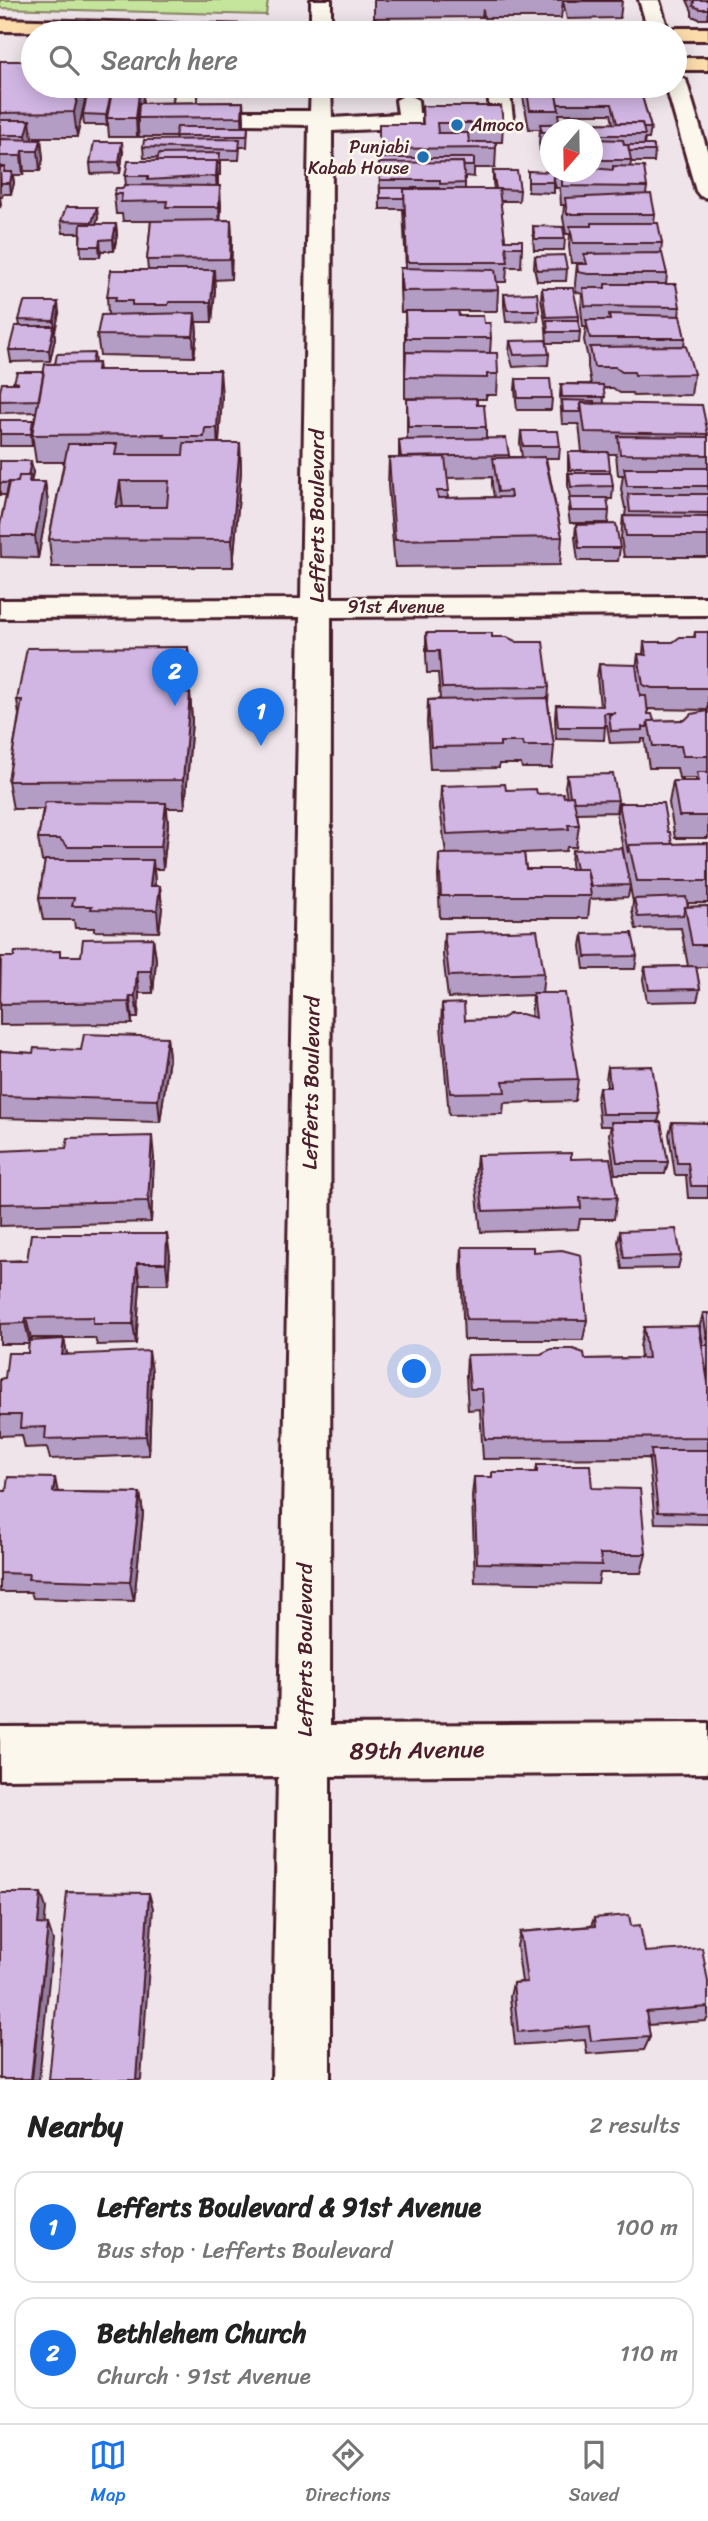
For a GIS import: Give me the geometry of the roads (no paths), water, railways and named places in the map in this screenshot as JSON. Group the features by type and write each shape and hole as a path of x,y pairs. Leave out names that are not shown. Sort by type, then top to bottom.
{"main road":[{"path":"0,24 21,25"},
{"path":"687,34 708,34"},
{"path":"687,64 708,64"}],"street":[{"path":"321,0 321,21"},
{"path":"649,0 655,21"},
{"path":"186,98 183,118 407,98"},
{"path":"384,100 407,98 502,118 498,98"},
{"path":"680,98 708,191"},
{"name":"Lefferts Boulevard","path":"301,2080 316,607 326,106"},
{"name":"91st Avenue","path":"0,609 708,606"},
{"name":"89th Avenue","path":"0,1753 708,1748"}],"place":[{"name":"Amoco","path":"457,125"},
{"name":"Punjabi Kabab House","path":"423,157"},
{"name":"Bethlehem Church","path":"175,706"},
{"name":"Lefferts Boulevard & 91st Avenue","path":"261,746"}]}
